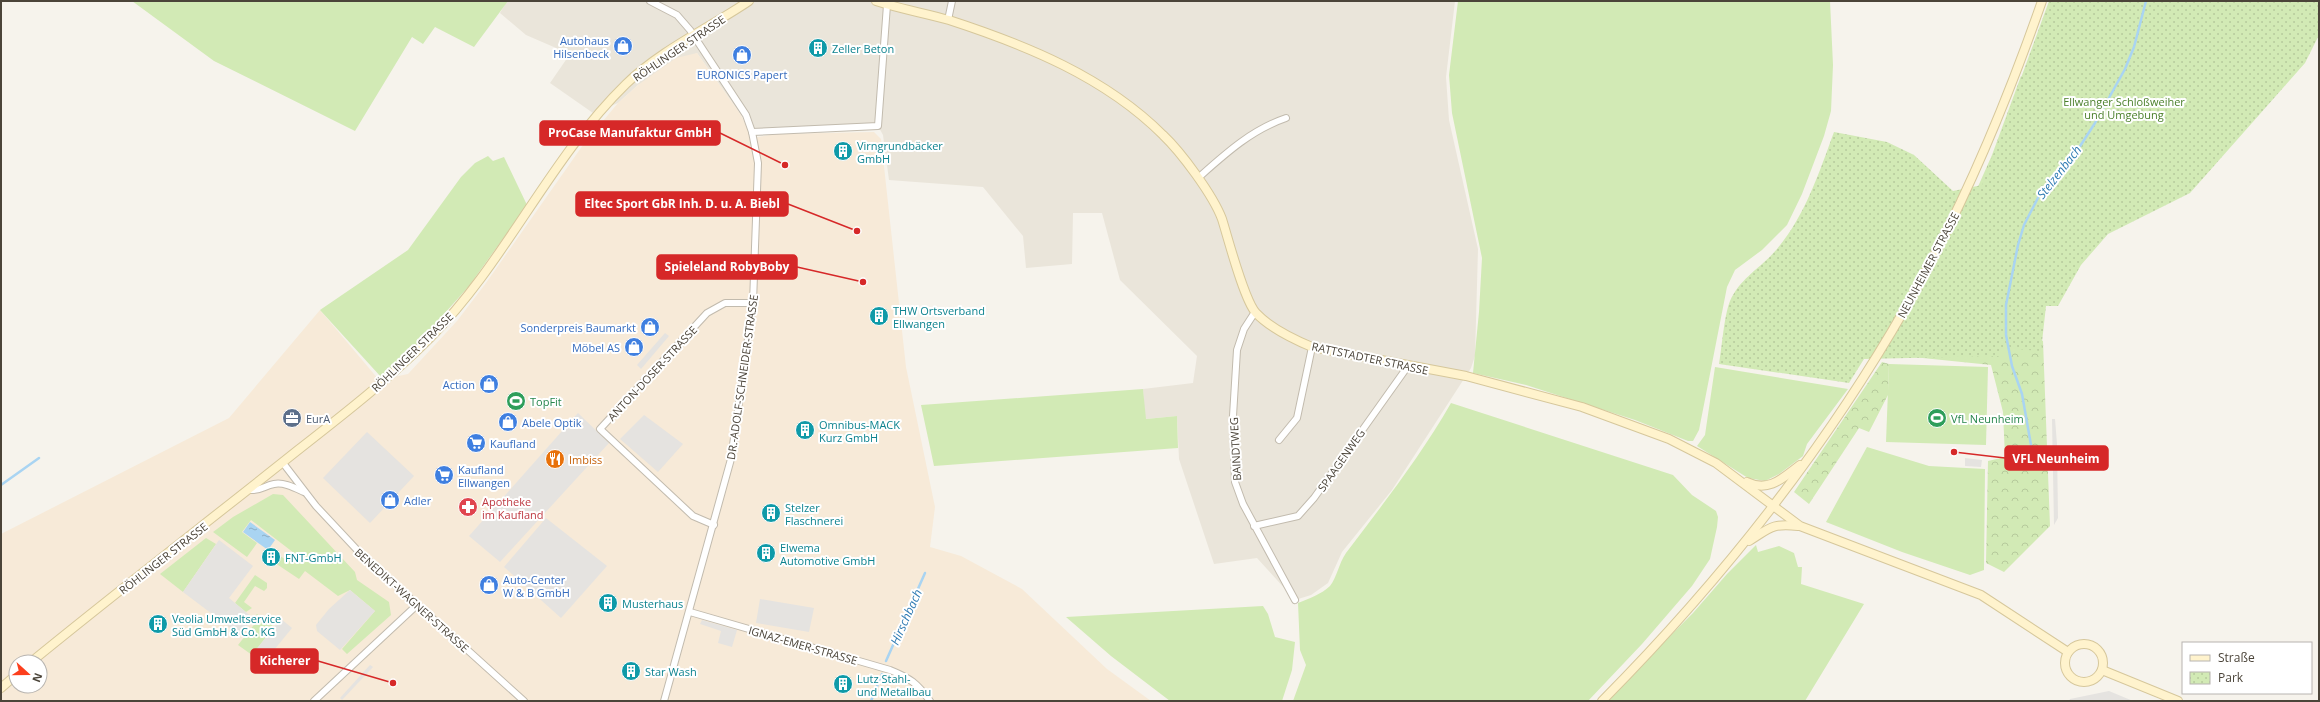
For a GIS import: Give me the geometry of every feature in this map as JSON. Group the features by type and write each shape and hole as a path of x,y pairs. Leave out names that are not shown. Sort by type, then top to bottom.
{"street":[{"name":"DR.-ADOLF-SCHNEIDER-STRASSE","path":"650,1 677,15 694,36 746,115 752,132 758,162 759,197 753,303 731,459 690,612 664,701"},
{"name":"RÖHLINGER STRASSE","path":"41,654 250,490 376,388 433,335 481,279 580,138 601,112 635,76 749,1"},
{"name":"RATTSTADTER STRASSE","path":"876,1 948,20 1032,50 1109,90 1164,135 1198,178 1221,217 1242,282 1255,312 1280,331 1312,347 1466,376 1582,407 1669,439 1716,463 1736,477"},
{"path":"948,20 952,1"},
{"name":"NEUNHEIMER STRASSE","path":"1602,701 1667,633 1743,544 1773,507 1854,392 1906,308 1930,264 1994,128 2042,1"},
{"path":"752,132 878,126 887,5"},
{"path":"1198,178 1224,154 1264,126 1286,118"},
{"name":"ANTON-DOSER-STRASSE","path":"714,525 693,516 600,429 707,313 725,303 753,303"},
{"name":"BAINDTWEG","path":"1255,312 1244,329 1236,350 1233,416 1236,482 1243,504 1295,600"},
{"path":"1279,440 1297,418 1312,347"},
{"name":"SPAAGENWEG","path":"1254,526 1298,516 1314,498 1408,366"},
{"path":"1736,477 1755,486 1774,484 1807,460"},
{"name":"BENEDIKT-WAGNER-STRASSE","path":"283,463 306,493 353,546 524,701"},
{"path":"1736,477 1773,507 1800,526"},
{"name":"BENEDIKT-WAGNER-STRASSE","path":"250,490 258,491 276,484 284,484 306,493"},
{"path":"1743,544 1770,527 1783,524 1800,526 1981,595 2068,652"},
{"path":"314,701 417,605"},
{"name":"IGNAZ-EMER-STRASSE","path":"690,612 890,670 907,677 919,685 930,701"},
{"path":"2079,644 2092,645 2099,650 2103,658 2102,670 2092,681 2077,681 2067,671 2065,662 2068,652 2079,644"},
{"path":"2102,670 2178,701"}],"shaded area":[{"path":"507,1 1455,1 1446,77 1449,120 1478,249 1475,356 1471,368 1392,490 1342,552 1328,583 1311,595 1295,600 1257,558 1214,564 1179,459 1177,416 1145,419 1143,389 1193,383 1197,356 1120,280 1102,213 1073,213 1072,264 1026,268 1023,236 983,187 889,180 883,135 878,126 752,132 746,116 741,115 697,53 638,85 618,103 593,113 550,83 570,54 526,35 500,13"},
{"path":"697,53 741,115 752,138 775,134 874,132 881,139 906,367 935,507 930,547 961,556 1022,589 1107,669 1151,701 1,701 1,534 229,418 320,310 379,380 408,374 457,321 486,283 583,145 618,103 638,85 676,58"},
{"path":"665,333 669,336 641,369 637,365"},
{"path":"578,413 609,443 500,562 469,536"},
{"path":"644,415 683,444 658,472 620,439"},
{"path":"2052,419 2055,419 2057,444 2058,518 2054,525"},
{"path":"367,432 414,476 370,523 323,478"},
{"path":"1965,458 1982,460 1981,467 1965,466"},
{"path":"546,518 607,566 561,618 504,567"},
{"path":"219,540 253,566 229,598 253,618 240,635 183,592"},
{"path":"350,590 375,611 340,650 317,631 316,625 329,609"},
{"path":"760,599 814,608 809,632 756,623"},
{"path":"281,619 292,628 265,661 254,652"},
{"path":"702,620 737,630 732,647 718,643 721,631 700,624"},
{"path":"370,665 373,667 342,700 340,698"},
{"path":"2109,691 2133,701 2069,701 2070,699"}],"green space":[{"path":"132,1 508,1 474,47 435,27 423,44 412,37 355,131 214,61"},
{"path":"1458,1 1830,1 1833,65 1831,111 1824,136 1802,194 1787,225 1762,250 1735,270 1727,287 1699,430 1693,441 1688,441 1635,420 1526,385 1473,373 1479,312 1482,258 1452,113 1449,75"},
{"name":"Ellwanger Schloßweiher und Umgebung","path":"2049,1 2319,1 2319,35 2305,63 2190,193 2108,234 2081,265 2058,306 2046,306 2041,351 2005,348 1998,356 1864,359 1849,383 1719,364 1730,301 1739,286 1771,256 1796,223 1823,163 1834,132 1887,142 1914,155 1953,191 1982,185"},
{"path":"2021,76 2027,81 2005,327 2043,341 2050,526 2004,572 1986,563 1988,461 2005,457 2003,412 1991,365 1903,356 1992,155"},
{"path":"488,156 493,161 504,157 527,205 469,286 421,340 381,377 320,310 408,250 461,177 475,163"},
{"path":"1882,362 1889,364 1888,395 1869,432 1859,428 1809,504 1794,492"},
{"name":"VfL Neunheim","path":"1889,364 1988,367 1986,445 1886,442"},
{"path":"1715,367 1848,389 1807,444 1803,456 1779,474 1765,481 1748,478 1697,446 1705,435"},
{"path":"1143,389 1146,419 1177,416 1178,448 934,466 921,405"},
{"path":"1451,403 1673,475 1692,495 1716,511 1718,517 1717,527 1710,559 1692,586 1642,644 1588,701 1293,701 1306,665 1300,650 1298,603 1319,594 1330,586 1346,553 1414,461"},
{"path":"1867,447 1929,466 1985,469 1984,570 1970,575 1902,552 1826,522"},
{"path":"273,494 283,495 355,572 357,580 389,602 391,615 347,654 342,649 375,611 350,590 338,596 305,571 299,579 275,563 280,556 288,561 294,553 251,520 242,532 257,543 247,557 213,532 233,517"},
{"path":"206,538 216,544 183,592 160,574"},
{"path":"1756,545 1758,552 1779,546 1794,553 1798,567 1802,567 1801,584 1864,604 1805,701 1605,701 1693,613 1727,574"},
{"path":"255,575 267,583 267,588 264,591 255,586 244,602 252,608 246,612 235,603"},
{"path":"1263,606 1268,614 1275,637 1295,642 1292,670 1282,701 1170,701 1111,656 1066,617"},
{"path":"257,614 274,627 252,655 238,645 257,621 253,618"}],"water":[{"path":"250,522 275,540 268,550 243,532"}],"waterway":[{"name":"Stelzenbach","path":"2031,445 2022,394 2012,366 2006,335 2006,305 2018,245 2024,225 2040,194 2053,176 2075,154 2095,123 2125,69 2134,47 2146,1"},
{"name":"Stelzenbach","path":"2031,455 2032,468"},
{"path":"1,485 39,458"},
{"name":"Hirschbach","path":"886,661 925,573"},
{"name":"Hirschbach","path":"871,701 882,674"}],"place":[{"name":"Autohaus Hilsenbeck","path":"623,46"},
{"name":"Zeller Beton","path":"818,48"},
{"name":"EURONICS Papert","path":"742,55"},
{"name":"Virngrundbäcker GmbH","path":"843,151"},
{"name":"ProCase Manufaktur GmbH","path":"785,165"},
{"name":"Eltec Sport GbR Inh. D. u. A. Biebl","path":"857,231"},
{"name":"Spieleland RobyBoby","path":"863,282"},
{"name":"THW Ortsverband Ellwangen","path":"879,316"},
{"name":"Sonderpreis Baumarkt","path":"650,327"},
{"name":"Möbel AS","path":"634,347"},
{"name":"Action","path":"489,384"},
{"name":"TopFit","path":"516,401"},
{"name":"EurA","path":"292,418"},
{"name":"VfL Neunheim","path":"1937,418"},
{"name":"Abele Optik","path":"508,422"},
{"name":"Omnibus-MACK Kurz GmbH","path":"805,430"},
{"name":"Kaufland","path":"476,443"},
{"name":"VFL Neunheim","path":"1954,452"},
{"name":"Imbiss","path":"555,459"},
{"name":"Kaufland Ellwangen","path":"444,475"},
{"name":"Adler","path":"390,500"},
{"name":"Apotheke im Kaufland","path":"468,507"},
{"name":"Stelzer Flaschnerei","path":"771,513"},
{"name":"Elwema Automotive GmbH","path":"766,553"},
{"name":"FNT-GmbH","path":"271,557"},
{"name":"Auto-Center W & B GmbH","path":"489,585"},
{"name":"Musterhaus","path":"608,603"},
{"name":"Veolia Umweltservice Süd GmbH & Co. KG","path":"158,624"},
{"name":"Star Wash","path":"631,671"},
{"name":"Kicherer","path":"393,683"},
{"name":"Lutz Stahl- und Metallbau","path":"843,684"}]}
